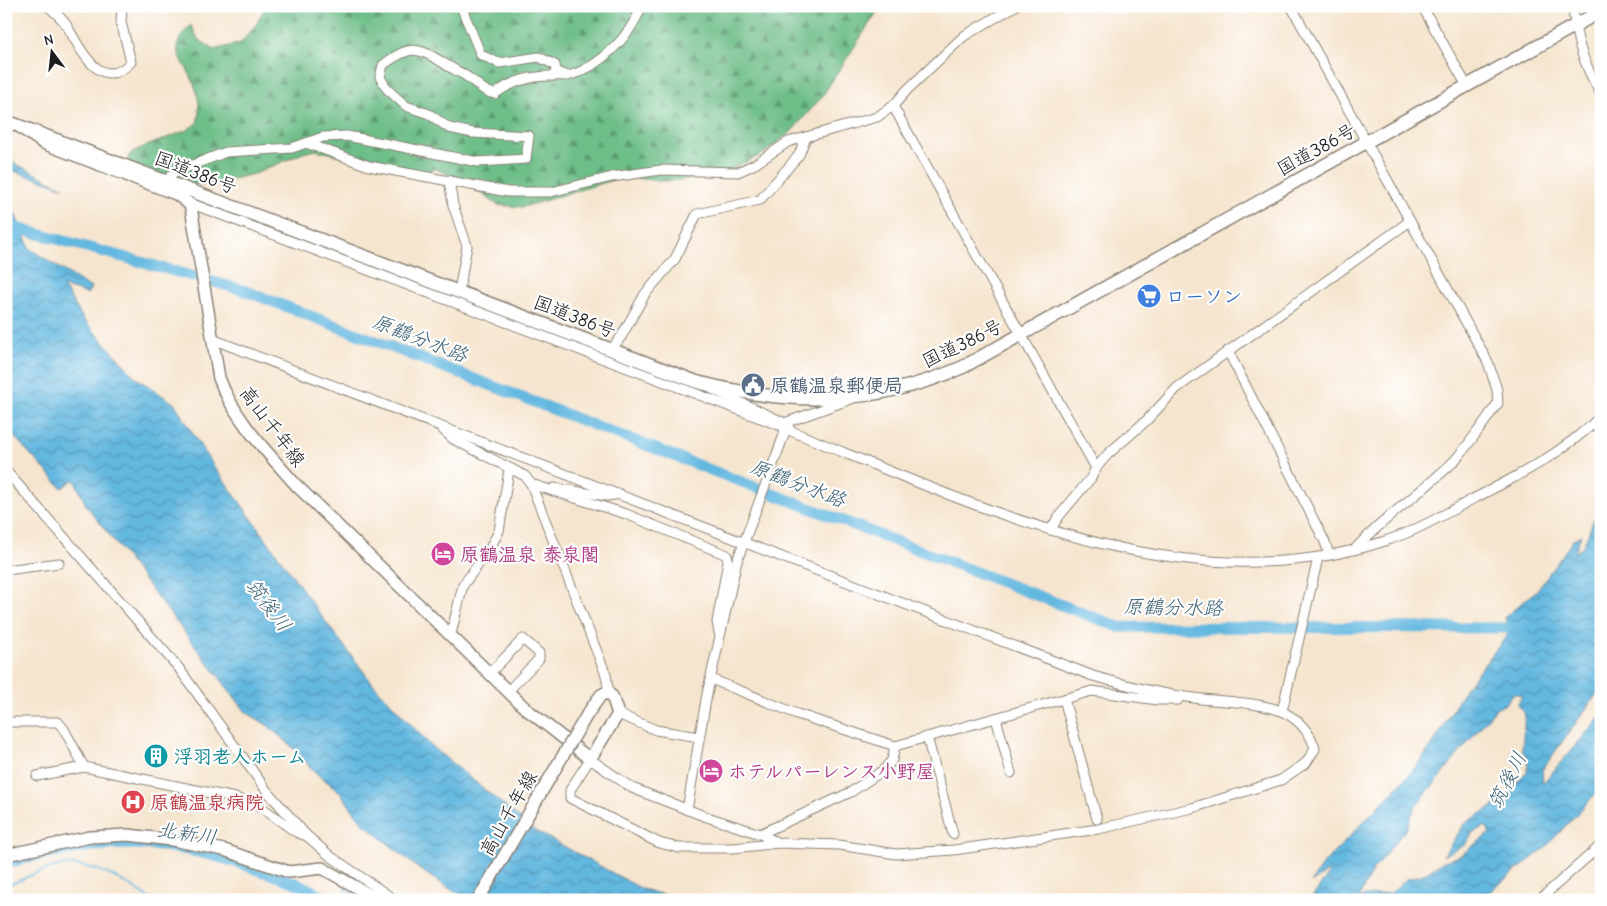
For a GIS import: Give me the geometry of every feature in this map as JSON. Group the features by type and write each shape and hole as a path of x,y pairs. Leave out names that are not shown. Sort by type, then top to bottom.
{"highway":[{"name":"国道386号","path":"12,123 697,382 747,394 787,398 856,398 895,390 947,374 1021,335 1601,12"}],"main road":[{"path":"12,123 42,143 176,194 189,204"},
{"name":"高山千年線","path":"189,204 219,378 225,393 264,448 296,485 525,708 590,759"},
{"path":"590,759 618,714 614,700 609,694"},
{"name":"高山千年線","path":"478,900 588,713 601,695 609,694"},
{"path":"6,855 90,837 128,835 172,840 224,850 283,871 294,873 322,868 379,900"}],"street":[{"path":"48,6 63,20 83,55 99,70 110,72 126,67 131,62 121,22 122,6"},
{"path":"461,6 481,55 499,63 539,57 555,65 556,72 568,76"},
{"path":"168,182 171,175 180,170 226,152 292,148 323,137 347,136 478,162 526,159 529,136 473,133 449,128 429,114 406,106 387,89 380,78 382,66 394,57 410,50 426,52 468,77 487,92 494,94 508,84 521,79 568,76 581,72 616,45 628,32 642,6"},
{"path":"996,6 998,16"},
{"path":"306,143 369,166 508,192 551,192 644,172 738,172 755,164 779,147 877,116 893,106 964,36 1015,6"},
{"path":"1291,6 1488,362 1497,390 1498,403 1454,460 1414,497 1371,531 1356,549"},
{"path":"1422,6 1467,86"},
{"path":"1573,6 1574,26 1586,67 1601,94"},
{"path":"893,106 1096,468"},
{"path":"612,350 621,338 645,294 675,259 697,214 760,200 799,155 806,137"},
{"path":"449,180 453,206 467,246 459,292"},
{"path":"189,204 779,425 856,398"},
{"path":"1050,530 1091,478 1096,468 1176,388 1410,221"},
{"path":"212,336 440,426 744,540 1093,676 1193,698 1282,709 1311,736 1315,749 1306,763 1281,780 1192,808 1101,828 954,850 896,854 839,845 779,843 734,848 679,848 659,842 570,798 570,790 590,759 632,788 687,810 760,834 779,843"},
{"path":"1228,351 1325,542 1328,555"},
{"path":"697,382 786,422 791,431 1001,516 1105,545 1168,557 1250,562 1318,560 1328,555 1356,549 1409,532 1491,490 1558,451 1588,429 1601,416"},
{"path":"687,810 711,679 744,540 784,435 786,422"},
{"path":"440,426 453,439 525,476 531,484 603,667 609,694"},
{"path":"451,634 463,585 489,550 498,531 509,470 512,469"},
{"path":"6,472 178,667 257,777 306,835 330,856 395,900"},
{"path":"531,484 624,513 727,555 728,561 717,622 720,638"},
{"path":"538,504 541,494 546,490 558,487 607,496 620,494"},
{"path":"1282,709 1318,560"},
{"path":"6,570 59,562"},
{"path":"490,673 523,639 539,653 539,659 508,691"},
{"path":"711,679 797,714 894,746 1064,699 1100,691 1158,700 1193,698"},
{"path":"1064,699 1097,819"},
{"path":"618,714 656,730 699,737"},
{"path":"996,718 1011,773"},
{"path":"6,722 58,722 64,728 84,767"},
{"path":"927,737 953,834"},
{"path":"760,834 851,792 885,769 892,760 894,746"},
{"path":"37,776 84,767 249,802 269,812 296,832 306,835"},
{"path":"1538,900 1601,845"}],"green space":[{"path":"266,6 881,6 821,98 791,132 763,154 711,178 660,181 636,178 613,180 523,207 498,205 463,181 436,169 427,171 390,167 316,150 303,153 257,173 209,185 173,183 127,164 129,155 134,151 187,130 197,123 199,104 196,91 178,48 180,39 191,25 198,39 214,50 241,43 257,23"}],"water":[{"path":"6,159 64,188 6,168"},
{"name":"筑後川","path":"6,192 30,249 91,288 87,294 63,286 84,320 135,377 175,404 206,455 328,625 374,685 431,746 534,830 642,889 682,900 473,900 450,889 419,869 362,822 338,790 317,774 289,744 267,725 246,712 86,505 74,479 62,488 6,428"},
{"path":"1601,502 1601,688 1542,770 1543,783 1601,716 1601,788 1544,849 1479,900 1310,900 1329,874 1328,871 1311,883 1322,865 1409,775 1431,747 1465,689 1509,633 1505,617 1537,590 1574,539 1581,535 1574,554 1583,546","holes":["1514,693 1522,696 1517,705 1525,714 1522,750 1528,760 1527,772 1494,806 1465,823 1443,856 1465,845 1473,832 1486,826 1490,833 1461,855 1442,862 1427,873 1406,879 1391,893 1359,897 1373,870 1406,829 1416,806 1497,707 1504,705"]}],"waterway":[{"name":"原鶴分水路","path":"6,225 243,290 1119,627 1522,628"},
{"name":"北新川","path":"6,863 74,848 136,844 166,846 230,860 297,883 327,900"},
{"path":"6,886 50,868 76,865 111,875 151,900"},
{"path":"344,888 362,900"}],"place":[{"name":"ローソン","path":"1149,296"},
{"name":"原鶴温泉郵便局","path":"753,385"},
{"name":"原鶴温泉 泰泉閣","path":"443,554"},
{"name":"浮羽老人ホーム","path":"156,756"},
{"name":"ホテルパーレンス小野屋","path":"711,771"},
{"name":"原鶴温泉病院","path":"133,802"}]}
